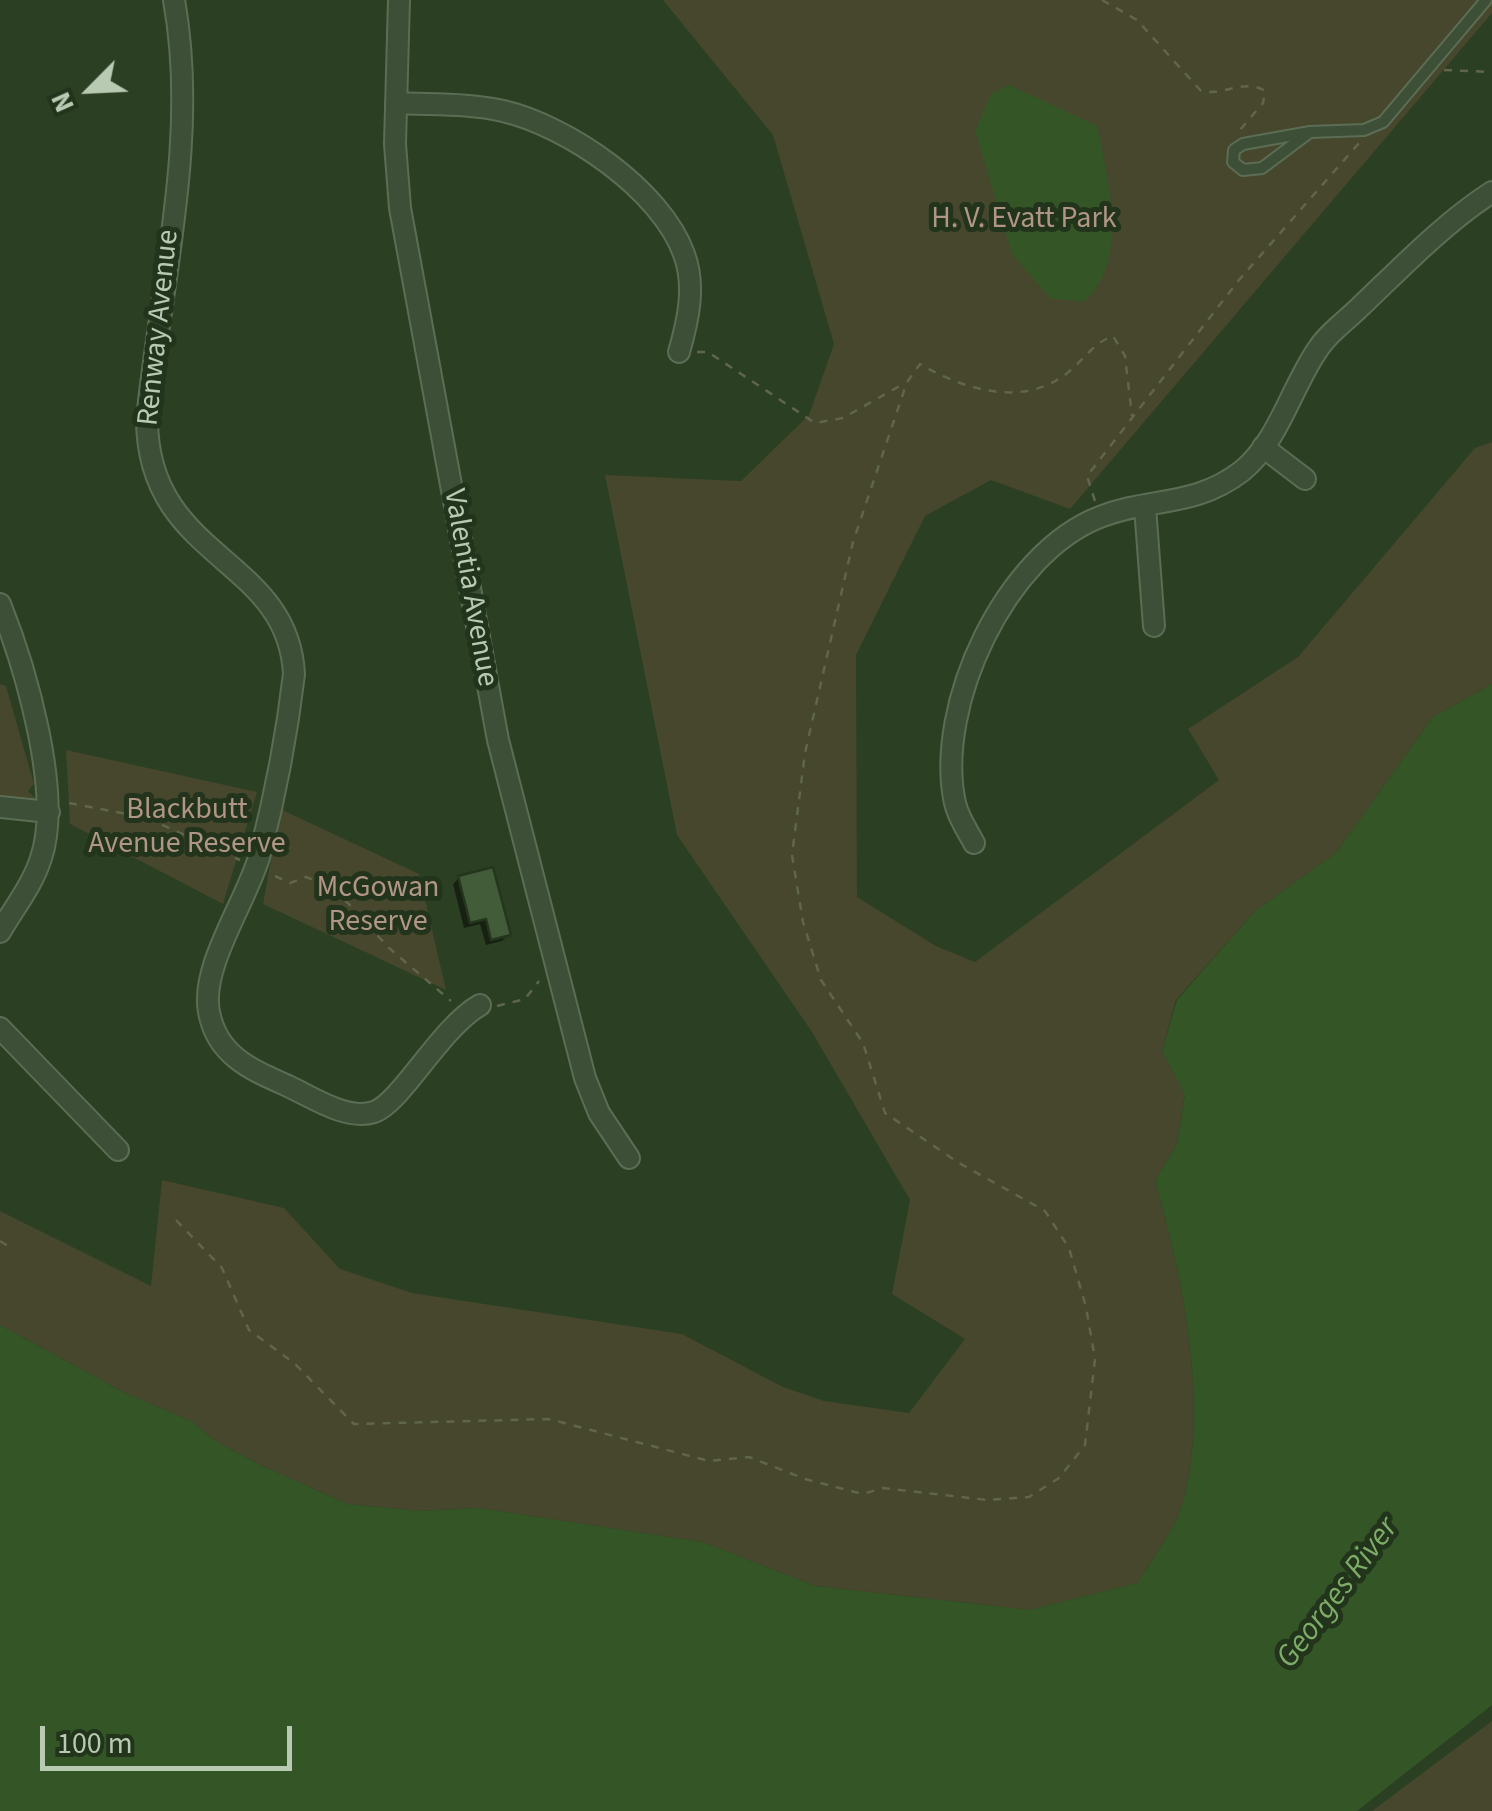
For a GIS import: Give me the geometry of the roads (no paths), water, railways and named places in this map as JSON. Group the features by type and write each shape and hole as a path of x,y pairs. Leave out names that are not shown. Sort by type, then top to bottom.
{"street":[{"name":"Renway Avenue","path":"174,0 182,55 183,120 147,436 155,474 170,506 193,534 267,599 290,644 292,693 256,867 209,982 207,998 214,1030 242,1064 345,1112 370,1114 390,1101 454,1021 480,1005"},
{"name":"Valentia Avenue","path":"399,0 396,103 400,208 498,740 585,1078 599,1113 629,1158"},
{"path":"396,103 502,111 536,123 617,168 684,252 690,291 679,352"},
{"path":"974,843 954,802 952,762 972,657 1020,581 1064,536 1100,517 1208,491 1244,470 1262,448 1319,346 1414,256 1492,192"},
{"path":"1262,448 1305,478"},
{"path":"1146,507 1154,626"},
{"path":"0,604 45,766 49,806 38,867 0,932"},
{"path":"0,806 49,806"},
{"path":"0,1028 118,1150"}],"lane":[{"path":"1310,132 1262,168 1236,168 1233,162 1234,150 1242,144 1310,132 1364,130 1383,122 1486,0"}],"water":[{"path":"1009,85 1097,126 1110,195 1111,242 1098,285 1084,302 1050,298 1012,254 975,131 991,94"},
{"name":"Georges River","path":"1492,684 1492,1705 1357,1811 0,1811 0,1325 123,1392 191,1421 214,1440 260,1465 347,1504 420,1511 478,1508 702,1542 815,1586 1030,1610 1138,1583 1169,1534 1183,1502 1194,1425 1183,1298 1155,1181 1177,1144 1185,1095 1162,1051 1177,1000 1255,911 1336,853 1433,717"}],"park label":[{"name":"H. V. Evatt Park","path":"1024,220"},
{"name":"Blackbutt Avenue Reserve","path":"187,828"},
{"name":"McGowan Reserve","path":"378,906"}]}
